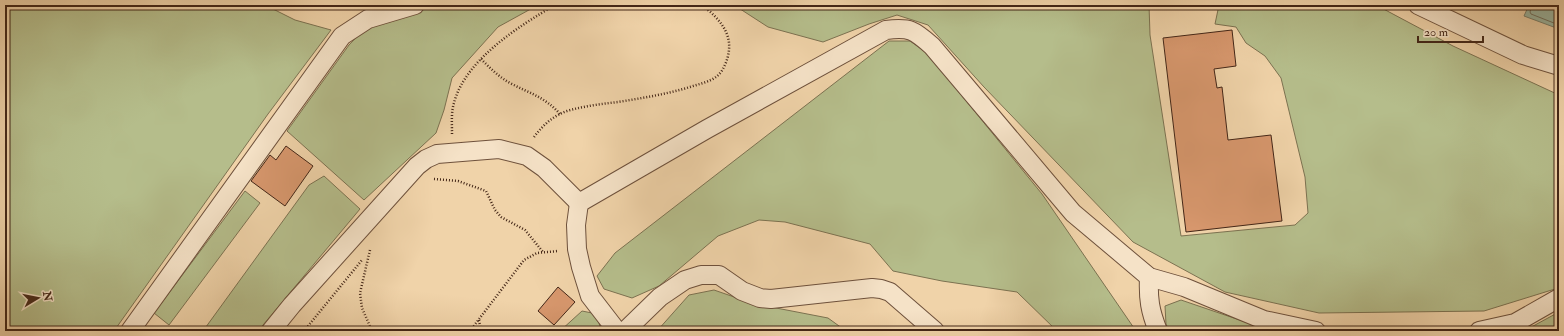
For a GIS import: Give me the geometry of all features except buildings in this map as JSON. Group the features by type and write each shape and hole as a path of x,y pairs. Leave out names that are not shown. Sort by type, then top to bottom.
{"street":[{"path":"130,331 342,36 368,18 415,5"},
{"path":"1418,5 1523,55 1559,66"},
{"path":"579,203 707,129 886,30 902,28 915,32 932,46 1073,213 1149,277 1184,287 1264,320 1316,331"},
{"path":"271,331 292,305 417,166 426,159 437,154 499,149 526,156 544,168 579,203"},
{"path":"579,203 576,225 577,250 590,296 617,331"},
{"path":"625,331 660,297 685,280 701,275 719,275 742,291 760,298 771,299 872,288 881,289 890,292 936,331"},
{"path":"1149,277 1148,293 1151,313 1158,331"},
{"path":"1479,331 1516,323 1559,298"}],"path":[{"path":"526,156 534,137 543,126 555,116 585,107 669,94 707,82 716,76 728,59 729,45 727,34 720,21 702,5"},
{"path":"482,59 491,69 509,82 534,93 552,105 561,114"},
{"path":"430,178 458,181 486,191 495,210 501,217 524,230 544,252"},
{"path":"370,250 360,293 362,308 372,331"},
{"path":"470,331 524,260 537,253 577,250"},
{"path":"479,320 481,331"}],"green space":[{"path":"5,5 265,5 295,20 331,30 268,114 114,331 5,331"},
{"path":"293,5 375,5 301,9"},
{"path":"434,5 538,5 498,27 452,78 444,110 436,133 364,200 287,131 349,45 368,25"},
{"path":"734,5 1149,5 1150,35 1181,236 1295,225 1308,213 1305,177 1281,78 1265,56 1246,43 1236,27 1215,24 1219,5 1376,5 1453,46 1559,95 1559,285 1555,289 1484,311 1319,313 1225,292 1133,242 984,87 928,25 897,15 823,42 768,27"},
{"path":"889,41 910,41 927,53 1042,194 1136,331 1057,331 1017,292 942,281 893,271 870,244 785,222 759,220 718,236 659,286 632,298 604,289 597,276 615,253"},
{"path":"324,176 360,209 258,331 203,331 309,185"},
{"path":"245,191 260,203 169,325 154,313"},
{"path":"714,290 771,307 828,318 846,331 657,331 689,295"},
{"path":"1181,300 1272,331 1169,331 1166,324 1165,306"},
{"path":"582,311 597,314 601,331 560,331"},
{"path":"1559,312 1559,331 1524,331"}],"water":[{"path":"1529,5 1559,5 1559,29 1524,16"}]}
